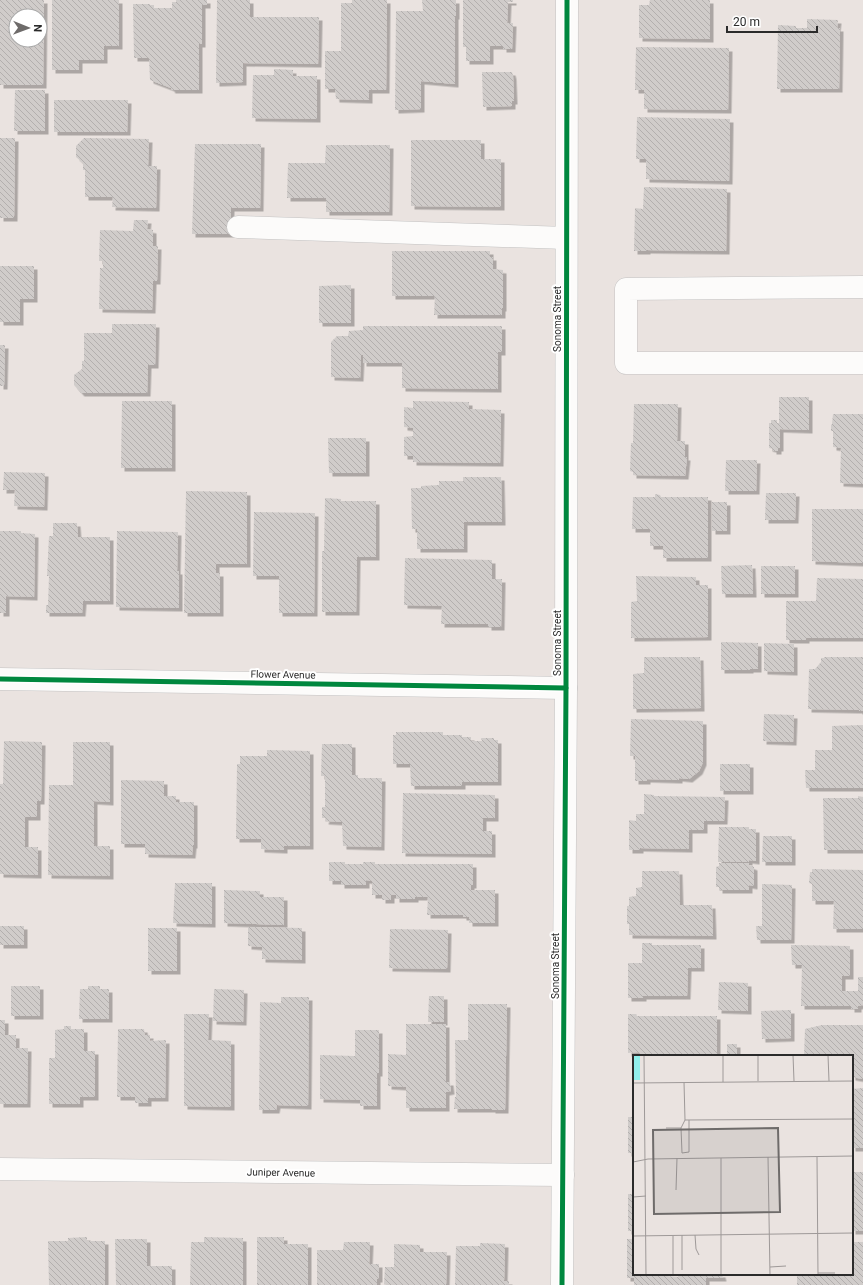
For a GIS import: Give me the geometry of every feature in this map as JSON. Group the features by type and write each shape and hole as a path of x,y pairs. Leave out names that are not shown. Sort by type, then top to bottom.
{"street":[{"name":"Sonoma Street","path":"562,1285 566,688 567,0"},
{"path":"238,227 566,238"},
{"path":"863,287 626,289 626,363 863,363"},
{"name":"Flower Avenue","path":"0,679 566,688"},
{"name":"Juniper Avenue","path":"0,1169 563,1175"}],"building":[{"path":"0,0 44,0 44,8 8,8 8,48 43,48 43,85 0,85"},
{"path":"52,0 119,0 119,46 104,46 104,60 79,60 79,70 52,70"},
{"path":"176,0 207,0 207,5 202,5 202,44 199,44 199,90 172,90 171,88 150,80 149,58 134,58 133,4 150,4 154,5 154,8 172,8 172,2 176,2"},
{"path":"217,0 250,0 250,17 319,17 318,64 243,63 243,82 216,83"},
{"path":"352,0 387,0 386,90 369,90 369,100 336,99 335,89 325,89 325,51 341,51 341,3 352,3"},
{"path":"422,0 456,0 455,84 421,81 421,109 395,110 396,11 423,11"},
{"path":"463,0 513,0 513,2 508,2 507,23 513,23 512,49 503,49 503,46 490,46 490,61 466,61 466,47 463,47"},
{"path":"650,0 710,0 710,39 639,38 639,5 649,5"},
{"path":"807,19 838,20 837,28 840,28 839,89 777,89 778,25 807,28"},
{"path":"636,47 729,48 728,110 644,109 644,90 635,90"},
{"path":"274,69 293,70 293,76 317,76 317,119 252,118 253,75 274,75"},
{"path":"482,72 512,72 514,101 512,101 512,106 483,107"},
{"path":"15,90 45,90 45,131 14,131"},
{"path":"54,100 128,100 127,132 54,132"},
{"path":"637,117 730,119 729,181 646,179 646,159 636,159"},
{"path":"0,138 15,138 14,218 0,218"},
{"path":"84,138 149,139 148,166 157,166 156,208 112,207 113,197 85,197 85,170 83,170 83,163 76,157 76,146"},
{"path":"411,140 481,140 481,159 501,159 501,207 411,206"},
{"path":"195,144 261,144 260,208 231,208 230,234 192,234"},
{"path":"326,145 390,145 389,212 326,212 326,198 287,198 288,163 325,163"},
{"path":"644,187 727,189 726,251 634,251 635,208 643,209"},
{"path":"134,220 148,220 147,229 153,230 153,246 158,246 157,281 153,281 152,310 99,309 100,268 103,268 103,261 99,261 100,230 133,231"},
{"path":"392,251 490,251 490,257 493,257 493,269 503,270 502,315 434,315 435,296 392,296"},
{"path":"0,266 34,266 34,299 20,299 20,322 0,322"},
{"path":"351,285 351,323 319,323 319,286"},
{"path":"112,324 156,324 155,365 148,365 147,393 81,393 74,385 74,375 82,369 82,361 84,361 84,333 112,333"},
{"path":"363,326 502,326 502,352 498,352 498,389 402,388 402,363 363,363 363,355 361,355 360,378 331,377 331,342 337,336 348,336 349,331 363,330"},
{"path":"0,345 5,345 4,386 0,386"},
{"path":"779,397 809,397 809,430 780,429 780,448 778,448 778,451 773,451 773,449 769,448 769,423 771,423 771,420 777,420 777,423 779,423"},
{"path":"122,401 172,401 172,468 121,468"},
{"path":"413,401 469,402 469,409 501,410 500,463 413,462 413,456 404,456 404,437 413,436 413,428 404,427 404,407 413,408"},
{"path":"634,404 678,404 677,441 685,441 685,457 687,457 685,476 633,475 633,472 630,471 631,443 633,443"},
{"path":"833,414 863,414 863,484 840,483 841,448 833,447 833,431 831,431 831,425"},
{"path":"328,438 366,438 366,473 329,473"},
{"path":"726,460 757,460 756,491 725,491"},
{"path":"4,472 45,473 44,507 14,506 15,490 3,490"},
{"path":"463,477 501,477 502,522 464,522 464,549 417,549 417,529 412,529 411,488 439,485 439,481 463,481"},
{"path":"186,491 247,492 247,564 216,564 216,573 220,573 220,613 184,613"},
{"path":"766,493 796,493 795,520 765,520"},
{"path":"655,494 660,495 661,497 708,497 708,558 663,558 663,546 650,546 650,529 632,529 633,497 655,497"},
{"path":"325,498 341,499 341,501 376,501 376,557 357,557 356,612 322,612 322,551 324,551"},
{"path":"712,502 727,502 727,531 712,531"},
{"path":"812,509 863,509 863,563 812,561"},
{"path":"254,512 315,513 314,613 279,613 279,576 253,576"},
{"path":"53,523 77,523 78,537 110,537 110,601 83,601 82,613 46,613 46,605 48,605 49,576 47,576 49,536 53,536"},
{"path":"0,531 21,531 21,533 35,534 34,597 6,596 6,613 0,613"},
{"path":"117,531 178,532 177,571 179,571 179,608 116,607"},
{"path":"405,558 492,560 492,579 502,579 501,627 488,627 488,624 441,624 442,606 404,605"},
{"path":"752,565 753,594 722,594 721,566"},
{"path":"761,566 795,566 795,594 761,594"},
{"path":"636,576 696,577 696,585 708,585 708,637 631,638 631,602 637,601"},
{"path":"817,578 863,579 863,638 806,638 806,640 786,640 786,601 816,601"},
{"path":"721,642 758,643 758,669 721,670"},
{"path":"764,643 794,644 794,672 764,671"},
{"path":"644,657 700,657 701,708 633,709 633,674 644,673"},
{"path":"863,657 863,711 808,709 809,669 815,669 821,662 821,658"},
{"path":"764,714 794,715 793,742 763,741"},
{"path":"631,719 703,721 703,762 699,771 689,779 647,779 647,781 635,781 635,756 630,756"},
{"path":"863,725 863,788 806,788 805,770 815,770 815,750 832,750 832,726"},
{"path":"396,732 443,732 443,735 462,735 462,737 471,737 471,741 482,741 481,738 494,738 494,740 498,740 498,782 462,782 462,786 411,786 410,764 393,764 393,735 396,735"},
{"path":"4,741 42,742 41,801 37,801 37,817 25,817 25,847 38,847 38,875 0,874 0,784 3,784"},
{"path":"73,742 110,742 110,802 94,801 94,846 110,846 110,876 48,875 49,785 73,785"},
{"path":"322,744 352,744 352,775 358,775 358,778 382,778 381,847 343,846 342,822 325,821 326,818 322,818 322,807 325,807 325,776 321,776"},
{"path":"267,750 310,751 310,846 284,846 284,850 261,849 261,839 236,839 237,764 240,764 240,756 267,756"},
{"path":"720,764 750,764 750,791 720,791"},
{"path":"121,780 164,781 164,796 176,796 176,802 194,802 194,845 192,855 145,854 145,844 121,844"},
{"path":"403,793 495,795 495,818 483,818 483,831 492,831 492,854 402,853"},
{"path":"644,794 654,796 725,797 724,821 704,821 704,830 689,830 689,849 640,848 640,850 629,850 629,820 636,821 636,814 644,814"},
{"path":"858,796 863,797 863,850 824,850 823,798 858,798"},
{"path":"719,827 749,827 749,829 756,829 756,861 718,862"},
{"path":"763,836 792,836 792,862 762,862"},
{"path":"329,862 345,862 345,864 375,862 375,864 473,864 473,885 471,885 471,890 495,890 495,923 469,923 469,917 463,917 463,915 427,915 428,897 396,899 396,895 391,895 391,900 382,900 382,895 372,895 372,881 366,880 366,885 341,885 341,881 329,881"},
{"path":"719,863 749,863 749,865 754,867 754,886 749,885 749,890 719,890 719,887 716,887 716,867 719,866"},
{"path":"812,869 863,870 863,929 833,929 834,901 812,901 812,884 809,883 810,872 812,872"},
{"path":"642,871 679,871 680,905 712,905 713,936 629,935 629,924 627,924 627,906 629,906 629,897 636,896 636,888 642,887"},
{"path":"175,883 212,883 212,924 173,923"},
{"path":"762,884 792,885 791,940 757,940 756,926 762,926"},
{"path":"224,890 260,891 260,897 284,897 284,925 224,923"},
{"path":"0,926 24,926 24,945 0,945"},
{"path":"248,927 302,928 302,960 262,959 262,947 248,946"},
{"path":"148,928 177,928 177,971 148,971"},
{"path":"390,929 448,930 447,969 389,968"},
{"path":"642,943 652,943 652,945 701,945 701,968 688,968 687,996 643,996 643,998 628,998 628,963 642,963"},
{"path":"791,945 850,946 850,976 842,976 842,991 858,991 858,977 863,977 863,1005 858,1006 858,1009 851,1009 851,1006 801,1006 802,965 792,965"},
{"path":"719,982 748,983 748,1011 718,1010"},
{"path":"11,986 40,986 40,1016 11,1016"},
{"path":"88,986 100,986 100,989 109,989 109,1019 79,1019 80,989 88,989"},
{"path":"214,989 244,990 243,1022 213,1021"},
{"path":"429,996 444,996 444,1022 428,1022"},
{"path":"281,997 309,997 308,1106 277,1105 276,1110 259,1110 260,1002 281,1003"},
{"path":"468,1004 507,1004 505,1110 454,1109 456,1097 455,1040 468,1040"},
{"path":"791,1010 791,1038 762,1039 761,1011"},
{"path":"184,1014 209,1014 208,1040 231,1041 231,1107 184,1106"},
{"path":"628,1014 636,1014 637,1016 717,1016 717,1054 727,1054 727,1044 737,1044 737,1054 748,1055 639,1055 639,1052 628,1053"},
{"path":"0,1020 5,1020 5,1035 16,1035 16,1048 28,1048 27,1104 0,1104"},
{"path":"406,1024 446,1024 446,1082 450,1082 451,1091 446,1092 446,1108 406,1108 406,1087 388,1086 388,1054 406,1055"},
{"path":"822,1025 863,1025 863,1079 853,1077 853,1055 804,1055 805,1029"},
{"path":"64,1026 71,1026 71,1029 84,1029 84,1051 95,1051 95,1097 80,1097 80,1104 49,1104 49,1058 55,1058 55,1030 64,1029"},
{"path":"118,1029 144,1029 145,1035 150,1035 150,1041 166,1040 165,1098 148,1098 148,1103 135,1103 135,1097 117,1097"},
{"path":"355,1030 379,1030 377,1106 360,1106 360,1100 320,1099 320,1055 355,1056"},
{"path":"863,1088 863,1148 853,1148 853,1089"},
{"path":"628,1117 633,1117 633,1153 628,1153"},
{"path":"853,1172 863,1172 863,1231 853,1231"},
{"path":"628,1194 633,1194 633,1231 628,1231"},
{"path":"87,1237 87,1241 105,1241 105,1285 49,1285 48,1241 68,1241 68,1238"},
{"path":"204,1237 243,1238 243,1285 190,1285 191,1242 204,1242"},
{"path":"257,1237 284,1237 284,1244 308,1244 308,1285 257,1285"},
{"path":"115,1239 147,1239 147,1266 172,1266 172,1285 116,1285"},
{"path":"627,1239 633,1239 633,1275 667,1275 678,1277 678,1275 722,1275 723,1278 706,1278 706,1285 634,1285 634,1278 627,1278"},
{"path":"344,1242 370,1242 369,1264 379,1264 379,1279 377,1279 377,1285 317,1285 317,1250 343,1250"},
{"path":"853,1242 863,1242 863,1285 797,1285 797,1275 853,1275"},
{"path":"480,1243 505,1244 504,1281 509,1281 509,1285 455,1285 456,1246 480,1246"},
{"path":"394,1244 420,1245 420,1252 447,1252 446,1285 384,1284 385,1267 394,1267"}],"cycle path":[{"path":"562,1285 566,688 567,0"},
{"path":"0,679 566,688"}]}
